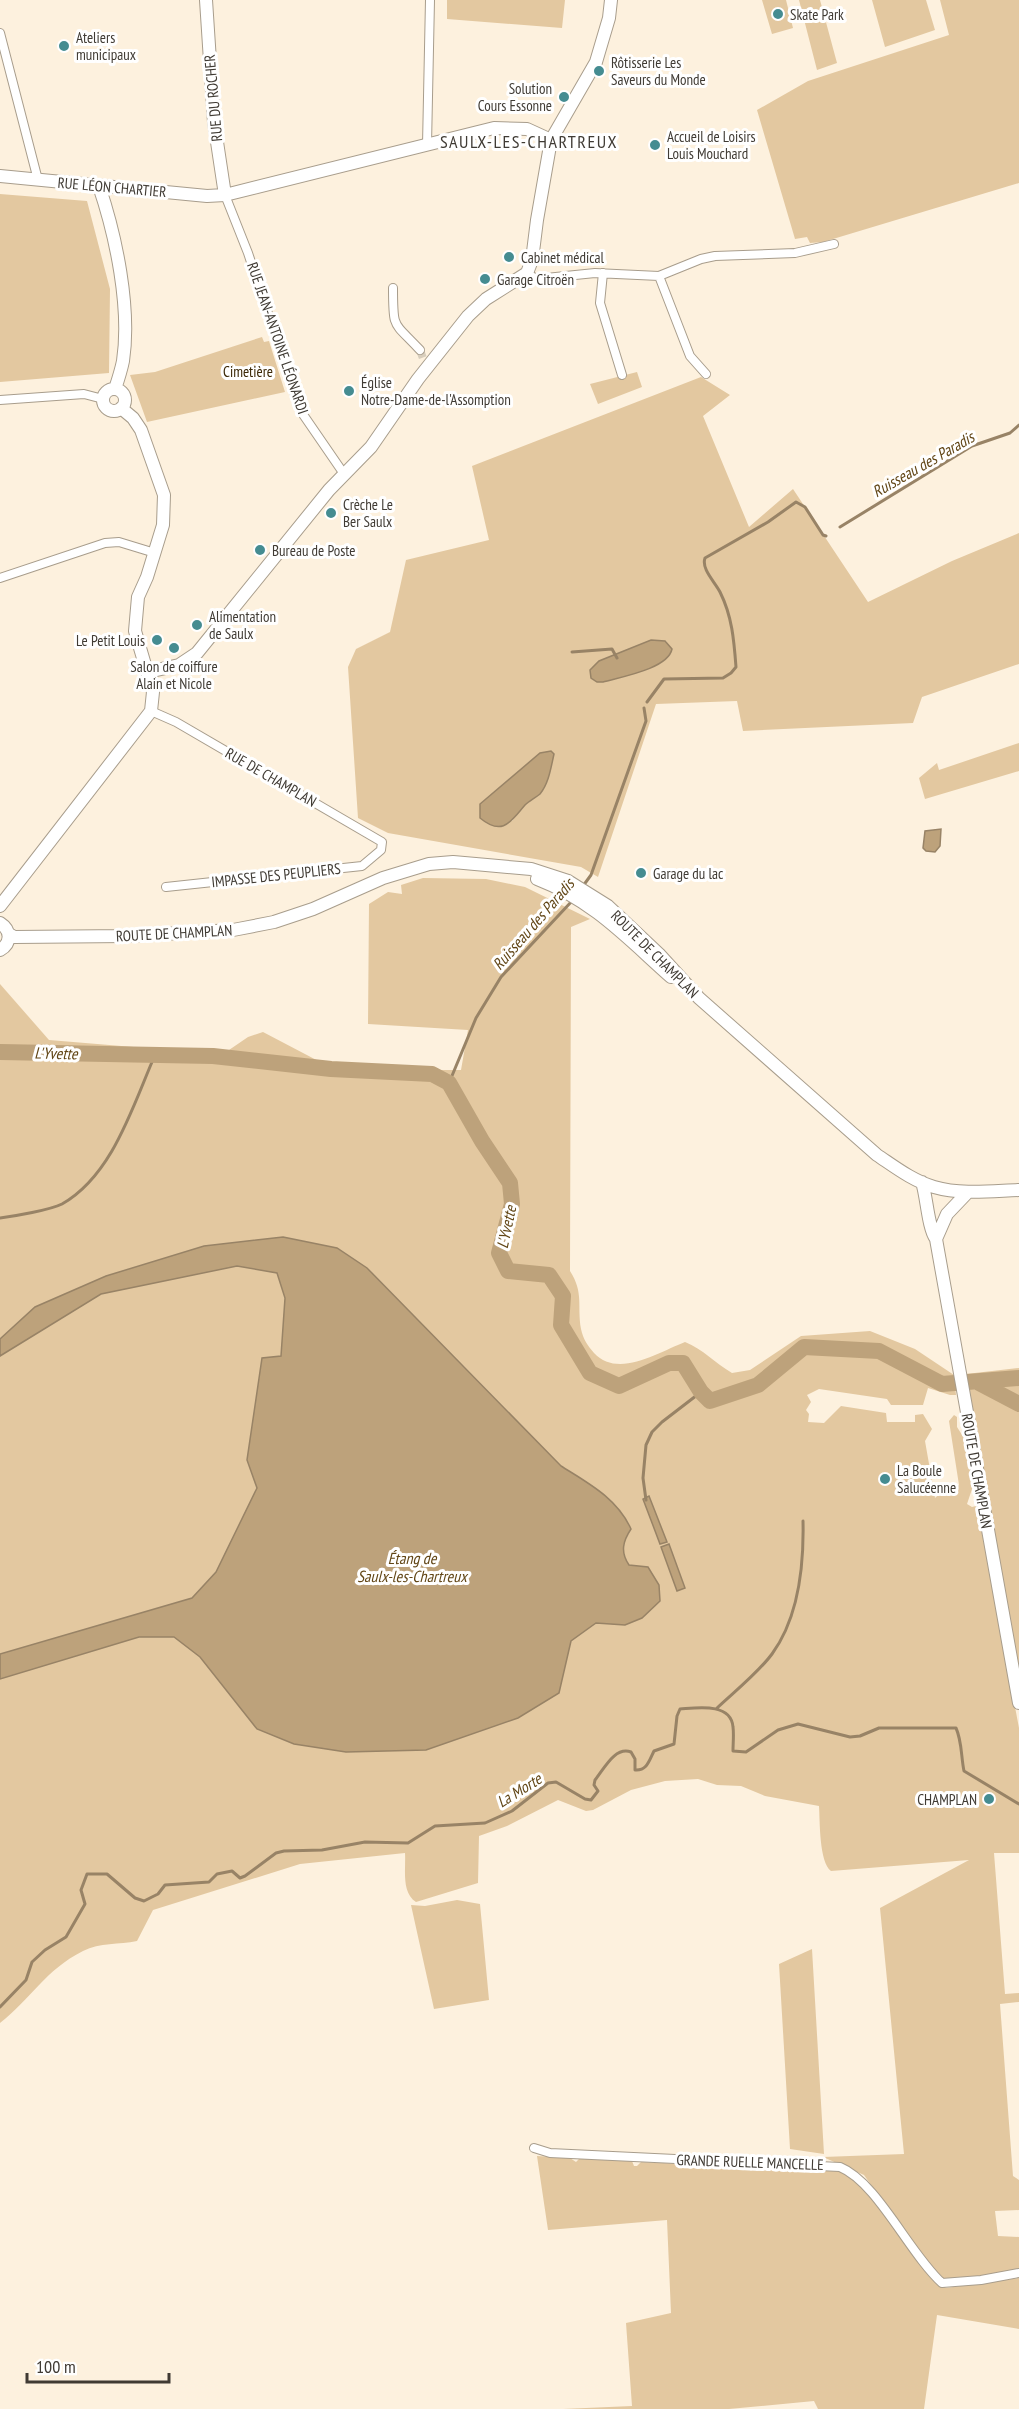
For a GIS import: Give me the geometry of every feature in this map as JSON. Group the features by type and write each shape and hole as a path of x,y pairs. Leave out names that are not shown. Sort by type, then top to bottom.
{"street":[{"name":"RUE DU ROCHER","path":"206,0 214,122 225,195"},
{"path":"427,145 430,0"},
{"path":"148,672 179,665 197,653 328,490 371,447 422,370 477,307 527,273 532,260 551,140 596,62 609,18 611,0"},
{"path":"0,33 38,180"},
{"name":"RUE LÉON CHARTIER","path":"0,176 207,196 225,195 503,127 527,129 551,140"},
{"path":"99,186 116,255 125,326 123,362 115,388"},
{"name":"RUE JEAN-ANTOINE LÉONARDI","path":"225,195 248,253 300,411 344,474"},
{"path":"527,273 536,279 603,273 659,276 701,259 715,256 795,253 834,244"},
{"path":"603,273 600,303 622,375"},
{"path":"659,276 690,356 706,374"},
{"path":"393,288 393,319 397,329 420,350"},
{"path":"0,906 151,711 153,692 135,631 138,597 163,525 164,495 141,430 133,418 121,408 109,410 104,403 103,399 107,391 115,388"},
{"path":"115,388 125,396 121,408"},
{"path":"0,400 84,394 103,399"},
{"path":"0,578 105,543 119,542 155,553"},
{"name":"RUE DE CHAMPLAN","path":"151,711 176,722 382,842 381,850"},
{"name":"IMPASSE DES PEUPLIERS","path":"166,886 362,866 381,850"},
{"name":"ROUTE DE CHAMPLAN","path":"9,934 14,937 127,936 233,930 274,922 313,909 410,868 453,862 482,863 521,872 608,906 659,954 699,998 877,1155 922,1182 944,1189 968,1192 1019,1190"},
{"path":"0,923 5,926 9,934 7,943 0,950"},
{"name":"ROUTE DE CHAMPLAN","path":"922,1182 927,1197 931,1233 936,1239 1019,1703"},
{"path":"936,1239 947,1214 968,1192"},
{"name":"GRANDE RUELLE MANCELLE","path":"534,2148 550,2153 840,2167 850,2171 870,2190 923,2264 942,2283 981,2280 1019,2273"}],"green space":[{"path":"447,0 565,0 562,28 447,19"},
{"name":"Skate Park","path":"762,0 786,0 793,28 772,34"},
{"path":"799,0 820,0 837,63 817,70"},
{"path":"872,0 926,0 935,30 885,47"},
{"path":"940,0 1019,0 1019,183 823,242 810,243 807,237 795,239 757,110 808,81 949,35"},
{"path":"0,194 87,201 110,289 109,373 0,382"},
{"name":"Cimetière","path":"262,337 264,342 269,341 285,392 147,422 130,375 155,372"},
{"path":"637,372 642,387 598,404 590,384"},
{"path":"701,377 730,395 703,416 749,527 793,489 868,602 952,561 1019,533 1019,664 922,697 913,723 743,731 737,701 656,704 598,877 581,867 388,833 358,818 348,667 356,649 390,632 406,560 489,540 472,466","holes":["662,640 667,642 641,671 603,682 592,679 599,661","551,751 548,778 541,793 524,805 512,821 480,804 540,753"]},
{"path":"1019,743 1019,771 925,799 919,778 937,763 939,770"},
{"path":"423,878 486,879 525,887 590,919 571,927 570,1271 579,1293 582,1333 594,1353 615,1364 626,1364 651,1357 685,1342 698,1348 732,1373 750,1370 801,1336 870,1331 915,1349 954,1375 956,1395 928,1388 923,1405 891,1405 887,1399 819,1389 807,1395 811,1402 806,1410 809,1414 808,1422 824,1423 841,1406 886,1413 887,1422 915,1422 915,1415 923,1414 932,1429 925,1441 935,1498 944,1490 955,1489 959,1485 949,1421 954,1415 957,1417 957,1427 964,1438 973,1486 967,1504 972,1507 976,1506 978,1512 1019,1728 1019,1853 994,1853 1005,1994 1019,1993 1019,2002 1000,2004 1013,2176 1019,2180 1019,2210 995,2211 998,2236 1019,2237 1019,2270 942,2281 926,2263 864,2175 823,2157 904,2154 880,1908 969,1860 831,1871 822,1850 819,1806 765,1796 741,1786 717,1785 698,1779 665,1781 631,1790 593,1810 586,1811 558,1800 507,1826 479,1836 478,1883 416,1902 411,1898 406,1886 405,1853 300,1864 153,1910 137,1941 96,1946 83,1951 58,1967 0,2023 0,984 49,1040 206,1053 229,1050 248,1037 263,1032 324,1064 363,1070 461,1070 468,1030 368,1024 369,904 388,892 402,894 401,885"},
{"path":"1019,1368 1019,1669 966,1374"},
{"path":"457,1900 480,1904 489,2000 434,2009 411,1905 425,1906"},
{"path":"812,1949 824,2154 790,2149 779,1964"},
{"path":"537,2156 570,2158 576,2162 580,2158 632,2161 634,2166 641,2162 839,2171 867,2191 924,2269 946,2288 1019,2278 1019,2329 937,2315 924,2409 818,2409 814,2401 729,2409 563,2409 632,2406 626,2323 671,2313 667,2220 548,2230"}],"water":[{"path":"651,640 665,641 672,649 669,656 662,662 642,671 603,682 597,682 591,678 590,670 599,661"},
{"path":"551,751 554,754 551,769 546,785 540,794 506,825 495,826 480,818 480,804 540,753"},
{"path":"941,829 940,846 935,852 926,851 923,848 925,831"},
{"name":"Étang de Saulx-les-Chartreux","path":"283,1237 337,1248 367,1268 561,1466 601,1492 618,1508 631,1529 624,1547 626,1560 629,1565 648,1567 659,1585 660,1601 642,1618 625,1625 596,1623 571,1641 559,1693 518,1718 426,1750 346,1752 294,1744 257,1729 200,1657 174,1637 139,1637 0,1679 0,1654 192,1598 216,1572 257,1488 247,1460 262,1358 281,1356 285,1298 277,1273 237,1266 101,1294 0,1356 0,1339 35,1307 106,1276 204,1246"},
{"path":"649,1496 667,1542 660,1544 643,1499"},
{"path":"669,1544 685,1588 677,1591 661,1547"}],"waterway":[{"name":"Ruisseau des Paradis","path":"840,527 972,446 1010,433 1019,425"},
{"name":"Ruisseau des Paradis","path":"647,702 664,679 723,678 736,667 730,619 720,592 705,567 705,558 768,522 796,502 805,507 823,535 826,536"},
{"path":"572,652 612,649 617,658"},
{"name":"Ruisseau des Paradis","path":"583,886 591,875 646,721 644,708"},
{"name":"Ruisseau des Paradis","path":"449,1083 476,1018 501,977 572,901"},
{"name":"L'Yvette","path":"0,1052 213,1056 331,1069 432,1074 449,1083 482,1141 510,1183 512,1204 499,1253 508,1271 549,1275 563,1296 561,1325 590,1373 619,1386 669,1363 683,1363 701,1392 710,1401 758,1385 804,1347 879,1351 942,1384 1019,1378"},
{"path":"0,1218 41,1211 62,1204 95,1176 119,1137 155,1055"},
{"name":"L'Yvette","path":"979,1383 1019,1404"},
{"path":"646,1500 643,1478 646,1445 652,1432 701,1392"},
{"path":"716,1709 772,1654 788,1624 801,1573 803,1521"},
{"name":"La Morte","path":"0,2007 26,1980 32,1962 45,1950 66,1937 85,1904 81,1890 87,1874 107,1874 135,1898 144,1901 158,1894 165,1885 209,1882 217,1874 232,1871 240,1878 276,1853 284,1851 322,1850 365,1842 408,1843 435,1826 485,1823 512,1811 548,1783 556,1782 585,1799 591,1800 598,1791 594,1785 595,1780 615,1755 625,1751 631,1752 635,1759 635,1770 639,1770 647,1765 654,1751 674,1744 680,1709 720,1710 731,1719 733,1751 746,1752 778,1730 798,1724 850,1737 860,1736 879,1728 956,1728 964,1771 1019,1804"}],"tunnel":[{"path":"420,350 424,361"}],"place":[{"name":"Skate Park","path":"778,14"},
{"name":"Ateliers municipaux","path":"64,46"},
{"name":"Rôtisserie Les Saveurs du Monde","path":"599,71"},
{"name":"Solution Cours Essonne","path":"564,97"},
{"name":"Accueil de Loisirs Louis Mouchard","path":"655,145"},
{"name":"Cabinet médical","path":"509,257"},
{"name":"Garage Citroën","path":"485,279"},
{"name":"Église Notre-Dame-de-l'Assomption","path":"349,391"},
{"name":"Crèche Le Ber Saulx","path":"331,513"},
{"name":"Bureau de Poste","path":"260,550"},
{"name":"Alimentation de Saulx","path":"197,625"},
{"name":"Le Petit Louis","path":"157,640"},
{"name":"Salon de coiffure Alain et Nicole","path":"174,648"},
{"name":"Garage du lac","path":"641,873"},
{"name":"La Boule Salucéenne","path":"885,1479"},
{"name":"CHAMPLAN","path":"989,1799"}],"district":[{"name":"SAULX-LES-CHARTREUX","path":"529,141"}]}
